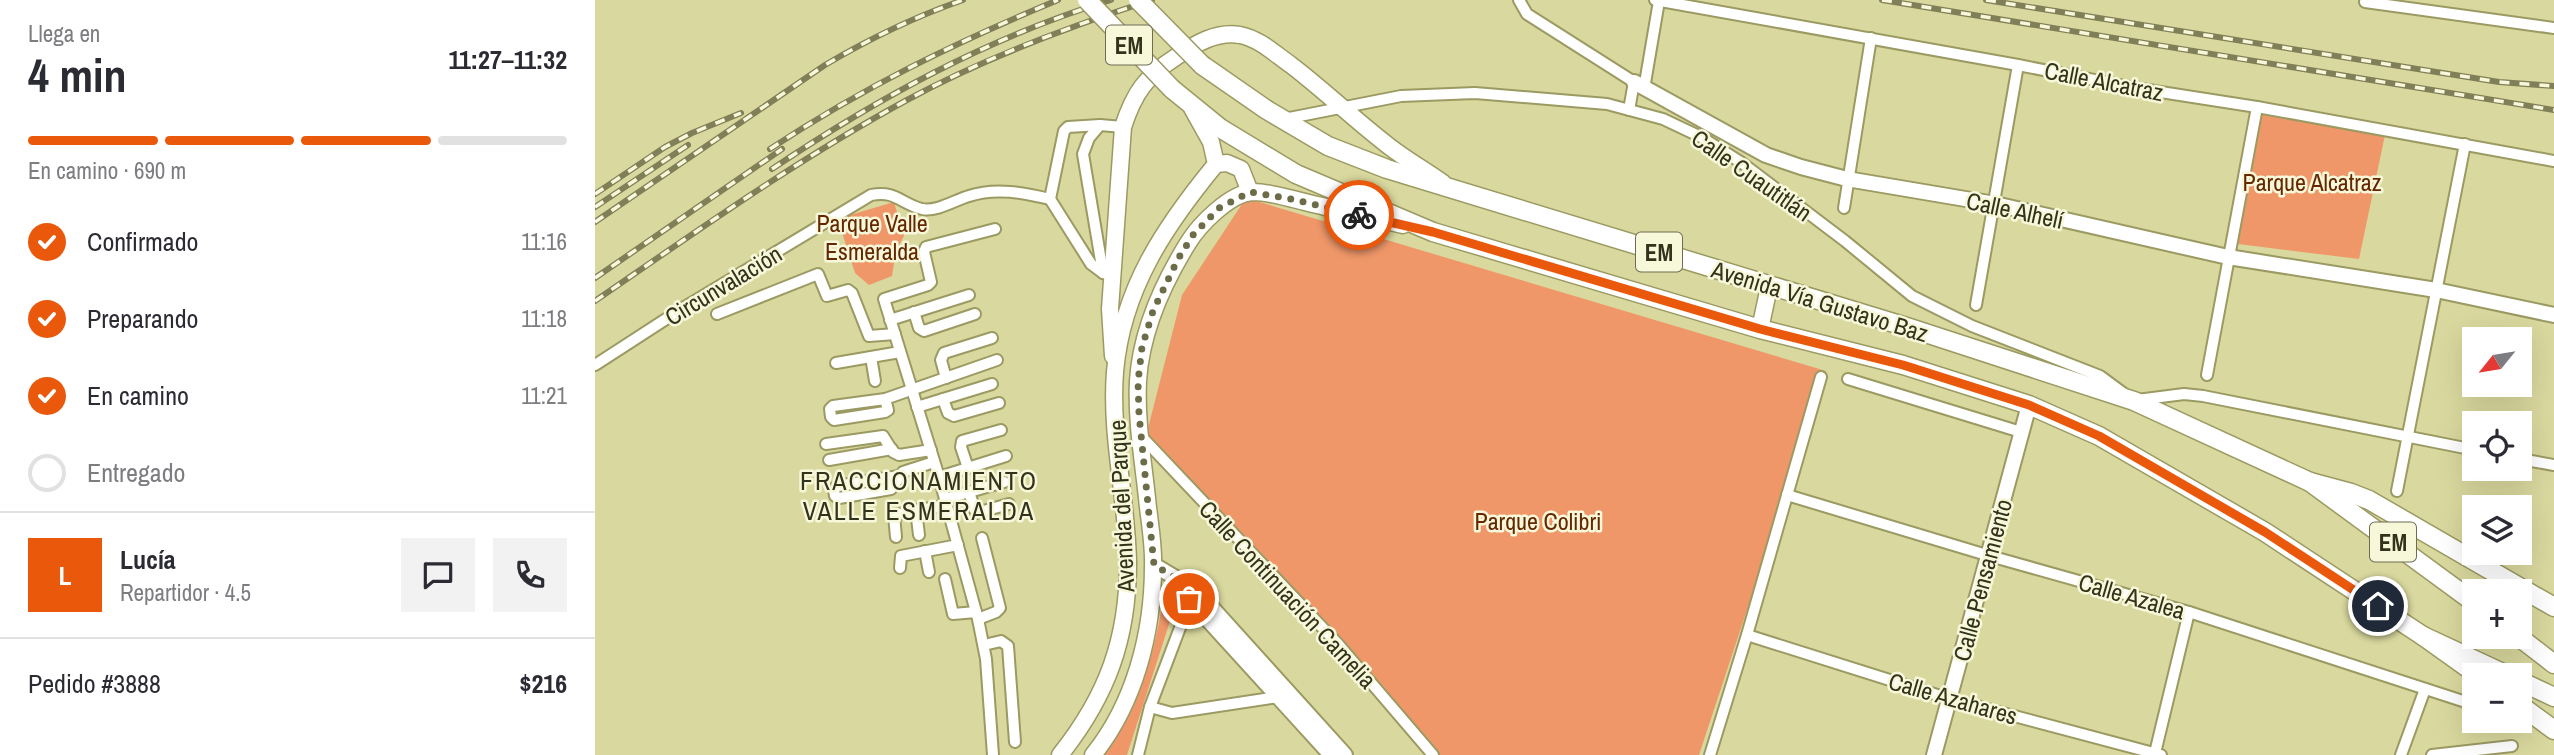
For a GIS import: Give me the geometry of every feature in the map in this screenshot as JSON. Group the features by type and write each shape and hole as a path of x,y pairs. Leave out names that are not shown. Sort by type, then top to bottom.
{"main road":[{"name":"Avenida Vía Gustavo Baz","path":"1087,0 1172,89 1191,105 1252,149 1296,174 1433,232 1760,329 1903,365 2029,405"},
{"name":"Avenida Vía Gustavo Baz","path":"1138,0 1202,65 1328,146 1387,169 1920,331 2134,401"},
{"path":"1115,371 1109,326 1108,274 1123,127 1131,102 1143,83 1158,68 1199,42 1217,36 1240,35 1261,43 1390,147 1448,187"},
{"path":"1191,105 1211,142 1216,164 1227,163 1241,169 1250,192 1433,232"},
{"name":"Avenida del Parque","path":"1061,755 1097,703 1114,661 1126,610 1128,562 1118,455 1115,371 1123,327 1134,290 1156,245 1184,203 1216,164"},
{"name":"Avenida del Parque","path":"1093,755 1119,717 1132,687 1149,616 1154,565 1138,382 1142,347 1153,311 1193,235 1219,208 1250,192"},
{"path":"1760,329 1769,287"},
{"name":"EM","path":"2134,401 2310,482 2462,593"},
{"name":"EM","path":"2029,405 2099,436 2265,532 2462,664"},
{"path":"2310,482 2369,500 2554,607"},
{"path":"2423,636 2481,663"},
{"path":"2532,647 2554,664"},
{"path":"2532,687 2552,696"},
{"path":"2532,717 2554,730"}],"street":[{"name":"Calle Alhelí","path":"1520,0 1521,7 1527,14 1639,86 1766,155 1801,167 1847,179 1995,204 2228,257 2436,290 2554,316"},
{"path":"1629,110 1639,86 1657,0"},
{"name":"Calle Alcatraz","path":"1657,0 2018,65 2135,89 2257,107 2554,161"},
{"path":"2365,2 2554,28"},
{"path":"1844,208 1871,38"},
{"path":"1976,305 2018,65"},
{"name":"Calle Cuautitlán","path":"1283,119 1401,96 1475,93 1607,104 1663,119 1700,137 1742,163 1912,296 1937,311 2100,376 2134,401"},
{"path":"2207,375 2257,107"},
{"path":"1108,274 1091,264 1050,199 1064,131 1073,125 1123,127"},
{"path":"1100,125 1089,138 1083,154 1108,274"},
{"path":"2397,491 2465,144"},
{"name":"Circunvalación","path":"595,365 683,308 871,195 883,192 923,209 933,209 972,195 996,191 1023,192 1050,199"},
{"path":"993,755 984,645 977,615 935,462 884,299 931,282 926,247 995,229"},
{"path":"717,314 818,274 827,296 848,289 852,293 869,336 895,334"},
{"path":"890,320 969,295"},
{"path":"915,312 919,328 924,331 975,314"},
{"path":"946,378 941,360 944,354 992,338"},
{"path":"836,363 900,352"},
{"path":"871,357 875,381"},
{"path":"885,399 888,410 885,412 834,420 831,417 830,410 833,406 885,399 997,360"},
{"path":"1710,755 1821,377"},
{"path":"1848,379 2021,432"},
{"path":"917,407 992,384"},
{"path":"2134,401 2184,394 2203,396 2462,447"},
{"path":"943,399 948,413 954,416 999,403"},
{"name":"Calle Pensamiento","path":"1934,755 2029,405"},
{"path":"968,468 961,447 962,441 1001,430"},
{"path":"826,444 883,436 899,455 931,450"},
{"name":"Calle Continuación Camelia","path":"1141,436 1338,644 1433,755"},
{"path":"829,460 892,449"},
{"path":"939,477 1006,456"},
{"path":"2532,461 2554,465"},
{"path":"899,476 896,485 891,489 839,498 835,496 834,490 837,486 899,476 909,469 935,462"},
{"path":"895,537 894,515 946,502 1004,482"},
{"path":"969,492 976,513 1009,504"},
{"name":"Calle Azalea","path":"1787,495 2189,612 2462,701"},
{"path":"916,510 919,535"},
{"path":"945,579 953,614 977,615 996,612 1000,608 982,538"},
{"path":"900,568 901,556 958,545"},
{"path":"925,551 929,572"},
{"path":"1154,565 1193,595 1345,755"},
{"path":"1193,595 1278,697 1331,755"},
{"path":"1138,755 1150,707 1193,595"},
{"path":"2158,754 2189,612"},
{"name":"Calle Azahares","path":"1747,635 1949,699 2158,754"},
{"path":"984,645 1001,641 1008,646 1015,742"},
{"path":"2401,755 2425,689"},
{"path":"1150,707 1172,713 1278,697"},
{"path":"2432,755 2512,746"}],"green space":[{"name":"Parque Alcatraz","path":"2257,107 2386,130 2359,259 2230,243 2249,186"},
{"name":"Parque Colibri","path":"1246,198 1826,371 1699,755 1438,755 1381,684 1145,440 1182,295"},
{"name":"Parque Valle Esmeralda","path":"894,202 904,236 896,250 892,276 869,285 855,273 839,223 850,215"},
{"path":"1164,588 1176,594 1170,621 1127,755 1103,755 1127,717 1145,676 1157,632"}],"railway":[{"path":"595,222 825,65 892,29 963,0"},
{"path":"770,149 910,67 1058,0"},
{"path":"772,169 853,118 935,72 1021,32 1111,0"},
{"path":"595,301 787,171 907,100 966,70 1027,44 1152,0"},
{"path":"1882,0 2554,110"},
{"path":"1986,0 2499,82 2554,86"},
{"path":"595,194 665,147 741,113"},
{"path":"595,207 688,145"},
{"path":"595,278 782,149"}],"way so far":[{"path":"1189,599 1196,590 1154,565 1138,382 1142,347 1153,311 1193,235 1219,208 1250,192 1359,215"}],"district":[{"name":"FRACCIONAMIENTO VALLE ESMERALDA","path":"919,495"}],"route":[{"path":"1359,215 1433,232 1760,329 1903,365 2029,405 2099,436 2265,532 2378,606"}]}
